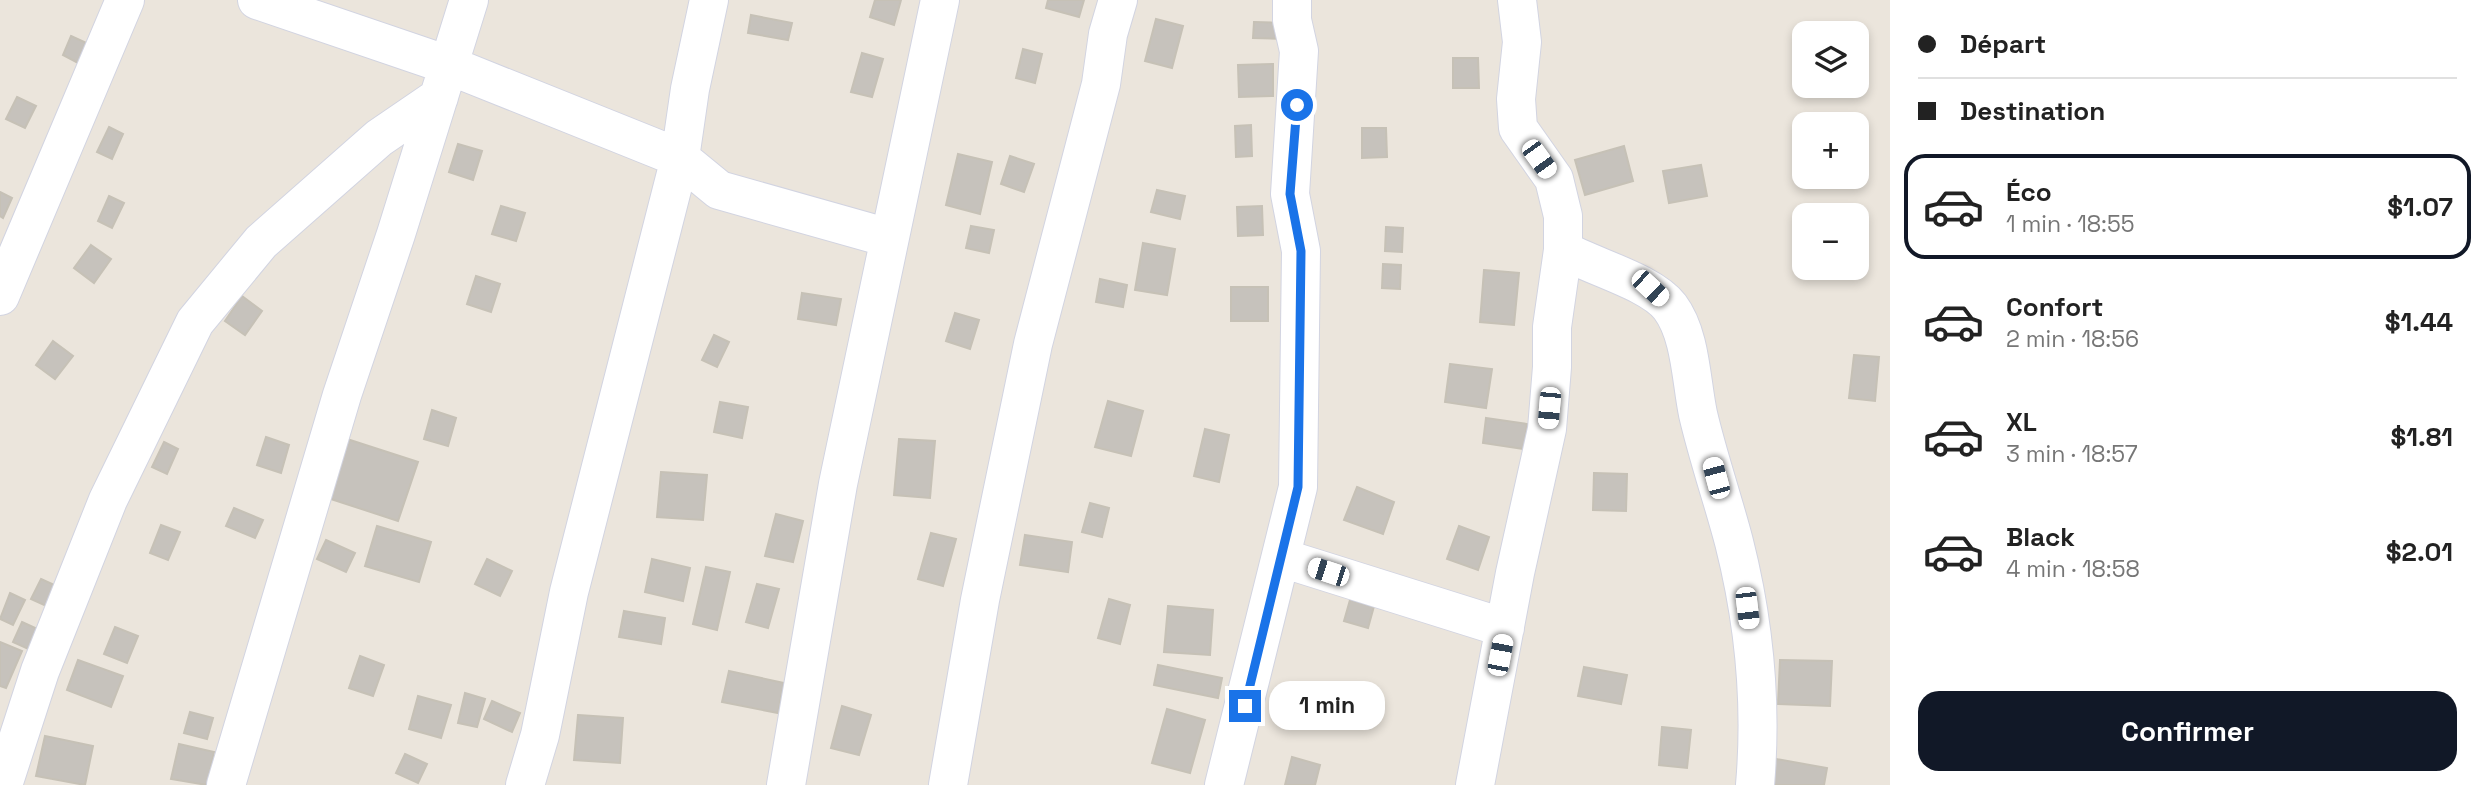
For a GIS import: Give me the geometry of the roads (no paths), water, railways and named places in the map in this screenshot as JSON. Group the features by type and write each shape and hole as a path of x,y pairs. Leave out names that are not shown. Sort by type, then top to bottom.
{"street":[{"path":"0,296 125,0"},
{"path":"257,0 444,81 680,158 719,190 889,238"},
{"path":"226,785 342,395 468,0"},
{"path":"525,785 540,734 569,592 680,158 690,89 709,0"},
{"path":"786,785 838,484 940,0"},
{"path":"948,785 980,600 1033,344 1101,84 1108,34 1118,0"},
{"path":"1224,785 1298,487 1301,251 1290,194 1299,51 1292,20 1292,0"},
{"path":"1475,785 1547,429 1552,327 1563,250 1563,216 1554,179 1518,128 1516,99 1522,42 1517,0"},
{"path":"3,785 40,671 108,500 195,322 226,281 280,224 444,81"},
{"path":"1563,250 1585,263 1650,288 1670,307 1681,328 1698,415 1735,545 1747,608 1754,661 1759,742 1755,785"},
{"path":"1282,558 1505,628"}]}
